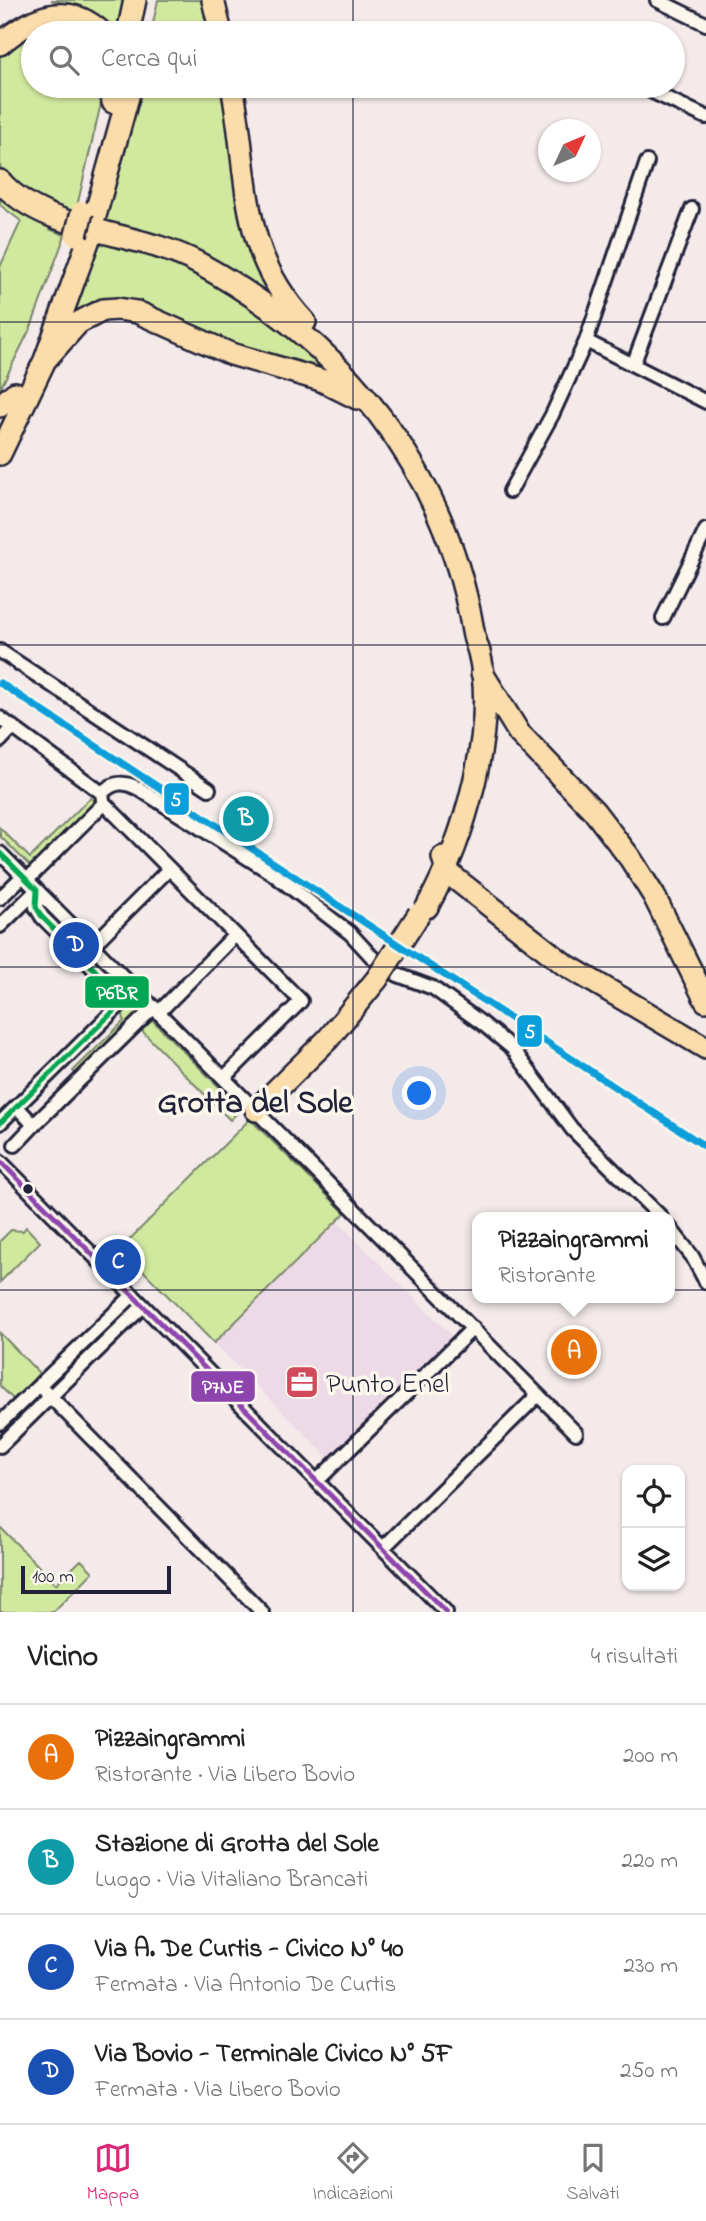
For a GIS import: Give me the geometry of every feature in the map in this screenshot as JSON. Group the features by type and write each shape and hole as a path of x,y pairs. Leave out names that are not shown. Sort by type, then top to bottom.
{"highway":[{"path":"0,44 10,27 36,0"},
{"path":"131,21 135,0"},
{"path":"145,21 149,0"},
{"path":"213,0 218,21"},
{"path":"28,21 58,10 87,21"},
{"path":"0,44 21,27"},
{"path":"89,214 112,98"},
{"path":"0,454 45,359 127,98"},
{"path":"234,98 251,221 260,254 273,283 311,329 327,356"},
{"path":"0,181 17,198 49,216 137,240 195,261 257,297 327,356 372,404 406,451 442,520 458,565 481,671 469,781 445,861 420,903 423,910"},
{"path":"0,425 7,400 83,237"},
{"path":"45,359 78,323 103,310 118,309 137,312 232,354 321,380 372,404"},
{"path":"474,638 471,652 475,740"},
{"path":"481,671 519,733 594,811 630,858 654,896 706,1001"},
{"path":"475,740 494,726 505,726 519,733"},
{"path":"445,861 468,889 564,964 706,1048"},
{"path":"256,1110 328,1039 377,979 423,910 446,890 468,889"},
{"path":"663,1006 706,1037"}],"street":[{"path":"657,0 706,24"},
{"path":"666,98 706,117"},
{"path":"510,491 552,415 586,341 647,162"},
{"path":"633,365 692,209"},
{"path":"586,341 706,402"},
{"path":"663,618 706,530"},
{"path":"0,651 209,789"},
{"path":"0,718 103,798 169,869 301,1001 224,1078"},
{"path":"0,741 13,727"},
{"path":"0,898 25,878 103,798 110,785 124,782 139,789 272,874 350,933 360,946 389,969 433,988 483,1024 512,1048 572,1129 656,1212"},
{"path":"0,853 576,1433"},
{"path":"92,946 169,869"},
{"path":"0,926 37,890"},
{"path":"37,890 36,906 42,917 125,1000"},
{"path":"15,1145 235,935"},
{"path":"0,1123 136,989"},
{"path":"60,1064 78,1083"},
{"path":"16,1107 34,1125"},
{"path":"0,1161 446,1612"},
{"path":"675,1235 705,1276"},
{"path":"0,1423 132,1295"},
{"path":"0,1446 143,1306"},
{"path":"317,1481 473,1328"},
{"path":"40,1386 262,1612"},
{"path":"383,1548 538,1395"}],"shaded area":[{"path":"337,1221 452,1336 329,1458 214,1343"}],"green space":[{"path":"51,0 128,0 124,21 92,21 71,6"},
{"path":"158,0 207,0 213,21 154,21"},
{"path":"49,16 63,21 42,21"},
{"path":"21,35 21,98 102,98 75,215 33,197 15,184 0,167 0,56 11,42"},
{"path":"136,98 230,98 279,302 103,223"},
{"path":"0,192 50,224 49,229 65,235 31,327 0,389 0,267 21,221 0,205"},
{"path":"98,237 177,265 233,292 293,336 333,373 289,366 149,312 68,322"},
{"path":"90,798 96,802 30,866 0,836 0,828 30,858"},
{"path":"134,1003 141,1005 142,1010 77,1075 73,1071 124,1021 123,1013"},
{"path":"152,1020 241,1109 230,1120 141,1030"},
{"path":"250,1119 345,1213 214,1343 121,1248"},
{"path":"26,1227 40,1242 0,1282 0,1241 11,1230 23,1231"},
{"path":"0,1333 39,1373 15,1401 0,1386"},
{"path":"0,1527 56,1584 81,1560 93,1572 53,1612 0,1612"}],"transit line":[{"name":"5","path":"0,683 706,1147"},
{"name":"P6BR","path":"0,853 37,890 36,907 42,917 125,1000 0,1123"},
{"name":"P7NE","path":"0,1161 446,1612"}],"place":[{"name":"Stazione di Grotta del Sole","path":"246,819"},
{"name":"Via Bovio - Terminale Civico N° 5F","path":"76,945"},
{"name":"Via A. De Curtis - Civico N° 40","path":"118,1262"},
{"name":"Pizzaingrammi","path":"574,1352"},
{"name":"Punto Enel","path":"302,1382"}],"district":[{"name":"Grotta del Sole","path":"255,1101"}]}
